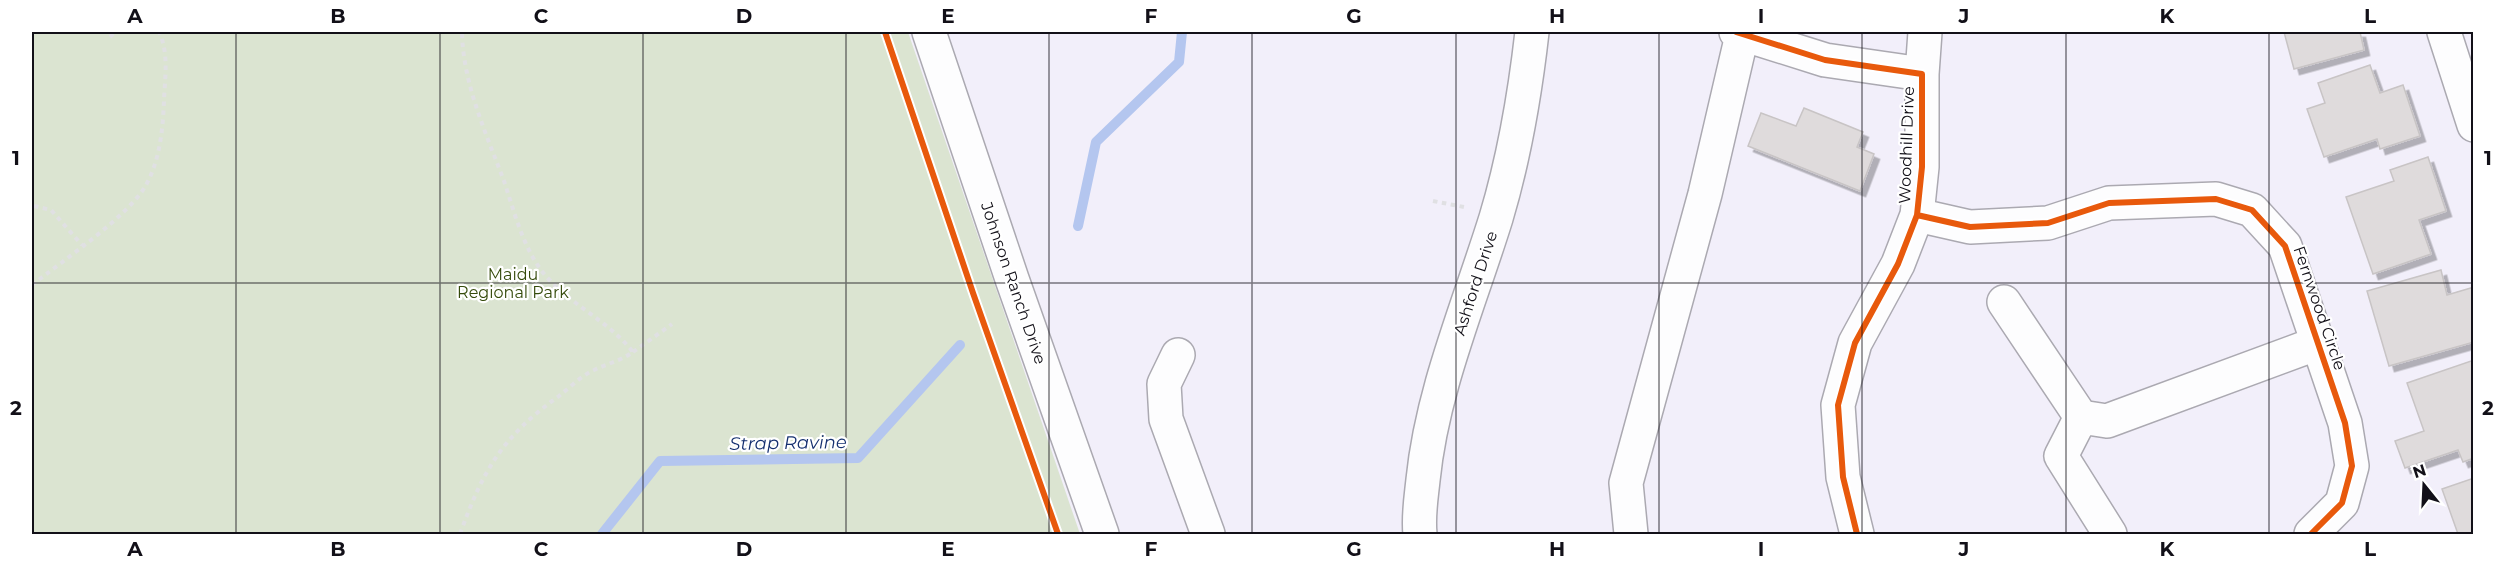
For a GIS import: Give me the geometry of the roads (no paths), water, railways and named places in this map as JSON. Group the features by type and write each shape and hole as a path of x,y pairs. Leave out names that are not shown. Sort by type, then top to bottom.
{"street":[{"name":"Johnson Ranch Drive","path":"929,32 1008,268 1102,534"},
{"name":"Ashford Drive","path":"1420,534 1419,519 1427,445 1441,385 1497,216 1515,145 1532,32"},
{"path":"1922,74 1929,32"},
{"path":"2444,32 2474,125"},
{"path":"1630,534 1626,483 1702,205 1739,33"},
{"name":"Woodhill Drive","path":"1739,33 1825,60 1922,74 1922,167 1917,215 1898,264 1855,343 1838,405 1843,477 1857,534"},
{"name":"Fernwood Circle","path":"1917,215 1970,227 2048,223 2109,203 2216,199 2252,210 2286,246 2345,423 2352,466 2342,503 2311,534"},
{"path":"2004,302 2081,417 2108,421 2318,343"},
{"path":"1178,355 1164,384 1166,419 1208,534"},
{"path":"2081,417 2061,456 2110,534"}],"waterway":[{"name":"Strap Ravine","path":"1078,226 1096,142 1179,62 1182,32"},
{"name":"Strap Ravine","path":"602,534 660,461 858,458 960,345"}],"park label":[{"name":"Maidu Regional Park","path":"513,283"}]}
